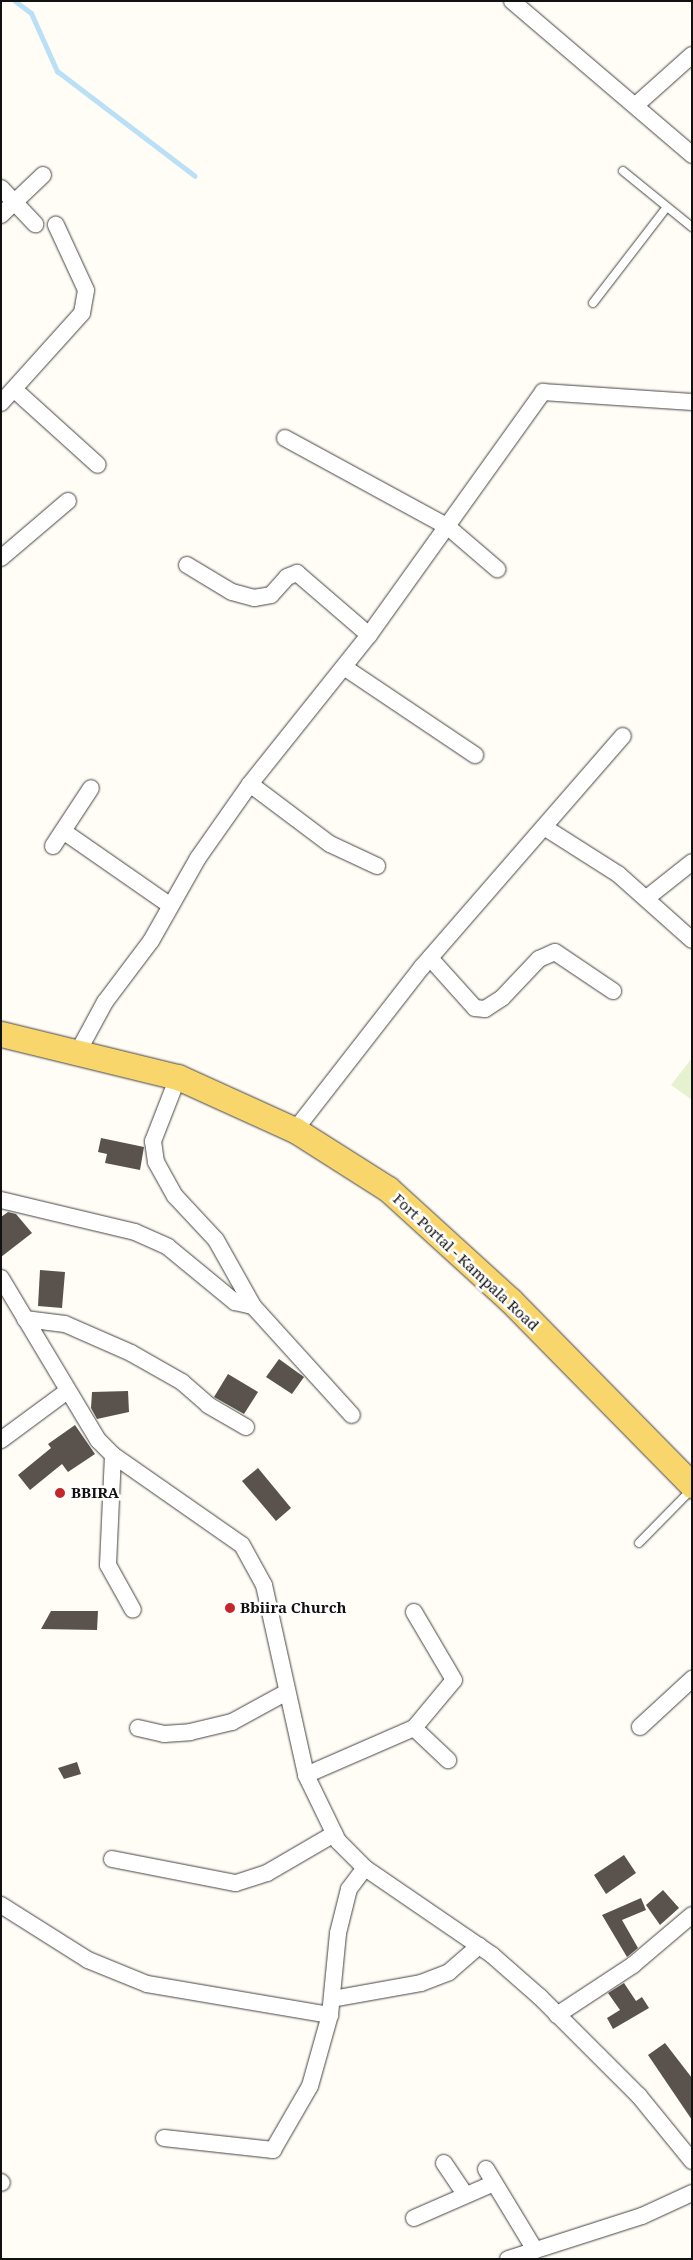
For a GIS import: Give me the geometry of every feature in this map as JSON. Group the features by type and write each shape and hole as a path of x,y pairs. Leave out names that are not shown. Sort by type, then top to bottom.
{"main road":[{"name":"Fort Portal - Kampala Road","path":"1,1034 80,1050 178,1077 295,1130 388,1189 446,1239 692,1487"}],"street":[{"path":"512,1 636,105 692,155"},
{"path":"636,105 692,56"},
{"path":"1,215 43,175"},
{"path":"1,188 35,224"},
{"path":"1,403 16,391 82,314 86,290 56,225"},
{"path":"16,391 98,465"},
{"path":"80,1050 105,1002 171,906 250,784 369,635 448,528 544,392 692,402"},
{"path":"285,438 448,528 497,569"},
{"path":"1,558 68,501"},
{"path":"187,565 232,592 254,598 271,595 287,577 297,573 369,635"},
{"path":"344,667 475,755"},
{"path":"295,1130 430,958 623,736"},
{"path":"250,784 330,844 377,866"},
{"path":"53,846 91,788"},
{"path":"544,827 648,897 692,940"},
{"path":"63,831 171,906"},
{"path":"648,897 692,862"},
{"path":"430,958 474,1008 485,1009 502,998 539,959 555,952 612,991"},
{"path":"178,1077 153,1141 156,1162 175,1196 216,1240 253,1306 352,1415"},
{"path":"1,1200 135,1232 168,1247 235,1302 253,1306"},
{"path":"1,1278 66,1392 113,1455 242,1545 264,1585 285,1693 306,1775 334,1834 365,1868 479,1946 557,2015 639,2096 692,2161"},
{"path":"26,1319 65,1324 131,1353 182,1382 208,1405 246,1427"},
{"path":"1,1440 66,1392"},
{"path":"113,1455 108,1565 133,1610"},
{"path":"306,1775 414,1728 454,1680 414,1612"},
{"path":"640,1727 692,1679"},
{"path":"138,1728 164,1734 232,1722 285,1693"},
{"path":"414,1728 448,1760"},
{"path":"112,1859 236,1883 267,1873 334,1834"},
{"path":"164,2138 273,2150 310,2086 331,2007 338,1933 349,1889 365,1868"},
{"path":"1,1905 88,1960 147,1984 331,2007 421,1983 449,1972 479,1946"},
{"path":"557,2015 633,1965 692,1915"},
{"path":"444,2163 465,2194"},
{"path":"414,2218 465,2194 489,2176 535,2250"},
{"path":"508,2259 642,2216 692,2193"}],"lane":[{"path":"623,172 692,227"},
{"path":"593,303 666,207"},
{"path":"639,1543 692,1487"}],"green space":[{"path":"692,1058 692,1100 671,1085"}],"building":[{"path":"101,1138 144,1147 140,1170 105,1163 107,1154 98,1152"},
{"path":"8,1212 16,1214 32,1233 1,1257 1,1217"},
{"path":"40,1270 65,1272 62,1308 38,1306"},
{"path":"279,1359 304,1377 292,1394 266,1377"},
{"path":"228,1374 258,1392 244,1414 214,1397"},
{"path":"128,1391 129,1412 97,1419 91,1408 92,1392"},
{"path":"75,1425 95,1454 68,1472 62,1464 30,1490 18,1475 51,1448 48,1444"},
{"path":"258,1468 291,1508 276,1521 242,1481"},
{"path":"51,1611 98,1611 97,1630 41,1629"},
{"path":"77,1762 81,1774 64,1779 58,1768"},
{"path":"624,1855 636,1873 606,1894 594,1875"},
{"path":"663,1890 679,1908 660,1925 646,1905"},
{"path":"641,1898 646,1910 622,1920 638,1948 627,1957 602,1915"},
{"path":"624,1983 636,2001 642,1997 649,2008 613,2029 607,2018 620,2010 608,1993"},
{"path":"665,2043 692,2078 692,2120 648,2055"}],"waterway":[{"path":"15,1 31,13 57,71 195,176"}],"place":[{"name":"BBIRA","path":"60,1493"},
{"name":"Bbiira Church","path":"230,1608"}]}
